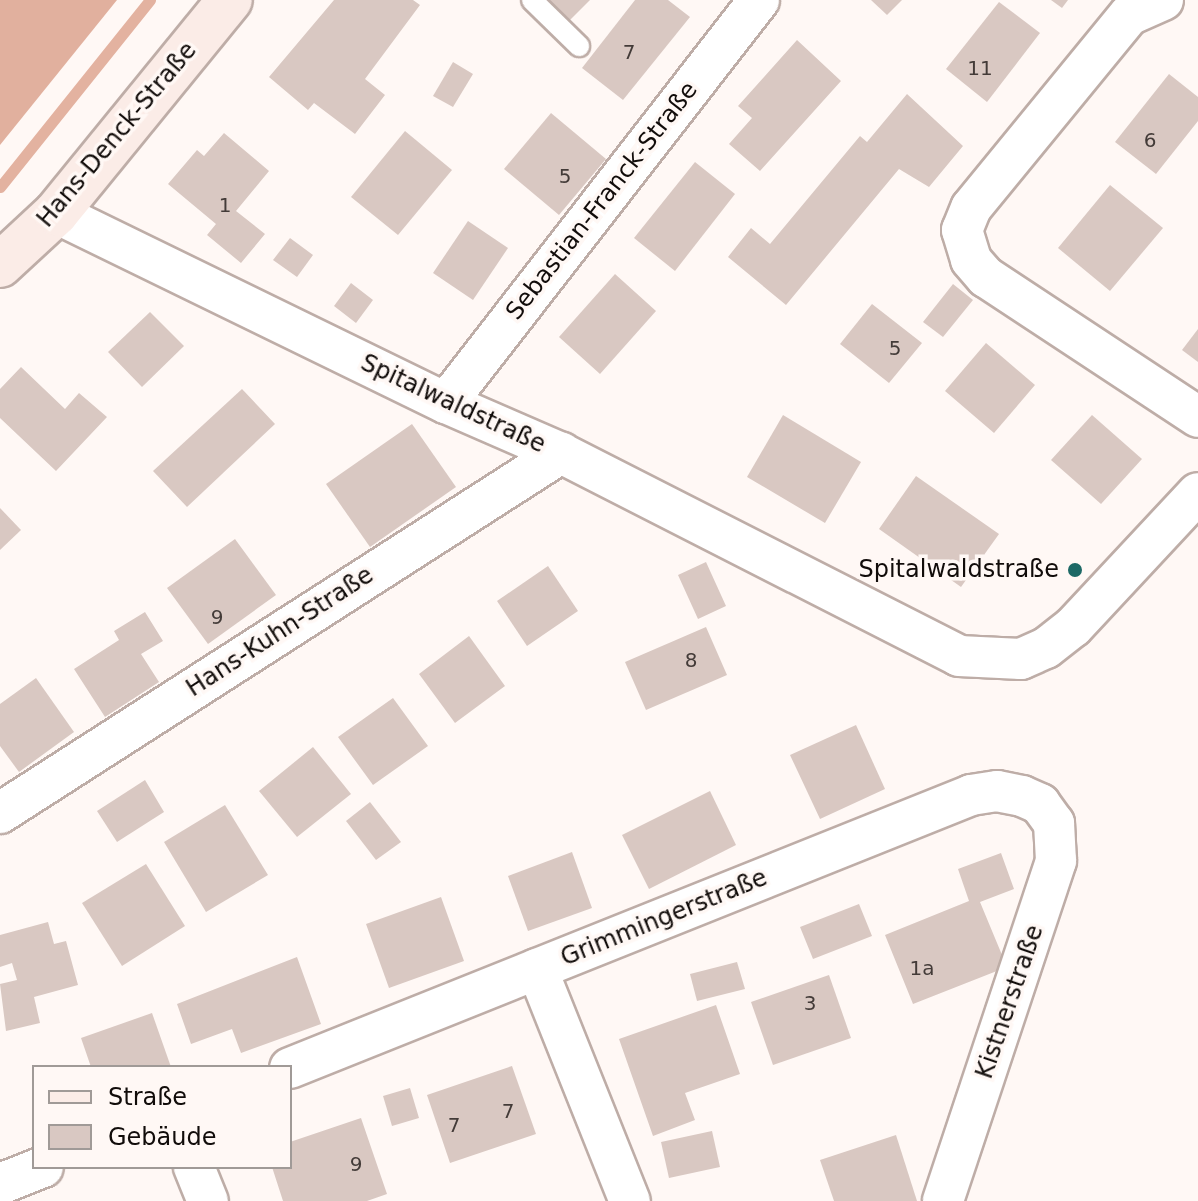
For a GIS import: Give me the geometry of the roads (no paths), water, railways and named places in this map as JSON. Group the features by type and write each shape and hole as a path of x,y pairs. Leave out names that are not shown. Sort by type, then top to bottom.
{"street":[{"name":"Hans-Denck-Straße","path":"0,265 56,213 230,0"},
{"name":"Sebastian-Franck-Straße","path":"446,403 759,0"},
{"path":"1163,0 1129,15 971,208 962,230 971,260 986,277 1198,417"},
{"name":"Spitalwaldstraße","path":"56,213 446,403 561,453 935,647 987,661 1021,659 1046,648 1073,627 1198,493"},
{"name":"Hans-Kuhn-Straße","path":"0,813 561,453"},
{"name":"Grimmingerstraße","path":"292,1067 971,795 997,791 1040,804"},
{"name":"Kistnerstraße","path":"943,1201 1056,861 1054,823 1040,804"},
{"path":"537,969 630,1201"},
{"path":"0,1184 38,1169"},
{"path":"195,1169 208,1201"}],"lane":[{"path":"532,0 579,46"}],"waterway":[{"path":"0,187 150,0"}],"place":[{"name":"Spitalwaldstraße","path":"1075,570"}]}
